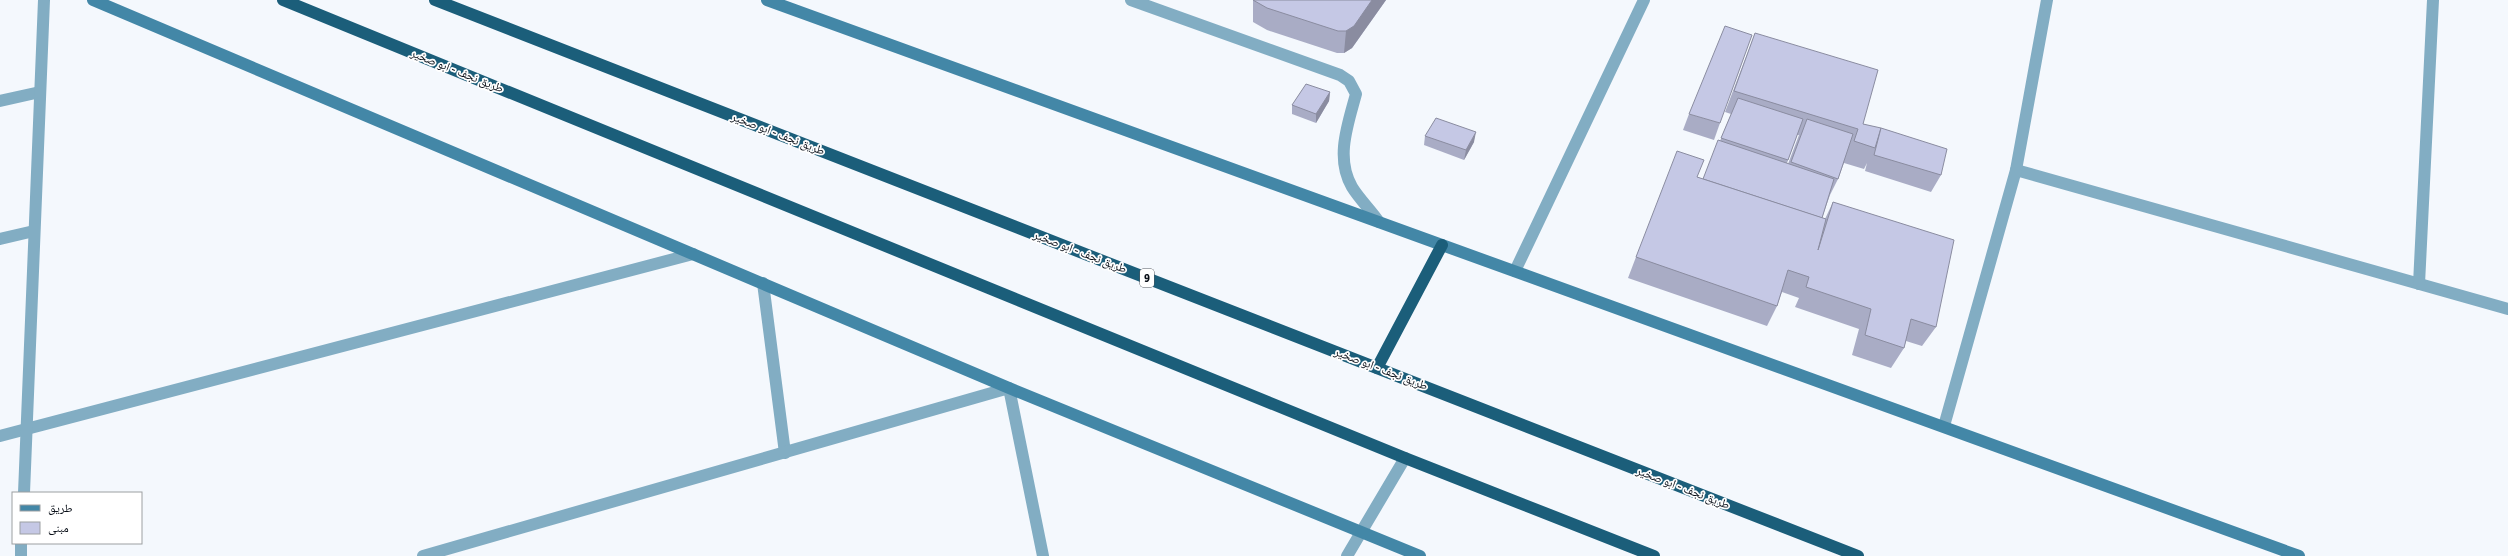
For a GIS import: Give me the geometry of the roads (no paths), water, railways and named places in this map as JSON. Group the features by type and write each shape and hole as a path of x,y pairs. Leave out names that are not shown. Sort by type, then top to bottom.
{"highway":[{"name":"طريق نجف - ابو صخير","path":"283,0 1405,458 1654,556"},
{"name":"طريق نجف - ابو صخير","path":"435,0 1858,556"},
{"path":"1378,368 1442,245"}],"main road":[{"path":"93,0 1009,388 1420,556"},
{"path":"767,0 2299,556"}],"street":[{"path":"24,492 44,0"},
{"path":"1131,0 1340,75 1349,81 1356,94 1344,142 1344,164 1351,185 1379,222"},
{"path":"1514,271 1644,0"},
{"path":"1944,426 2016,170 2047,0"},
{"path":"2419,284 2433,0"},
{"path":"0,101 40,92"},
{"path":"2016,170 2508,309"},
{"path":"0,239 34,231"},
{"path":"0,436 693,254"},
{"path":"763,283 785,453"},
{"path":"423,556 1009,388 1044,556"},
{"path":"1346,556 1405,458"},
{"path":"21,544 21,556"}]}
